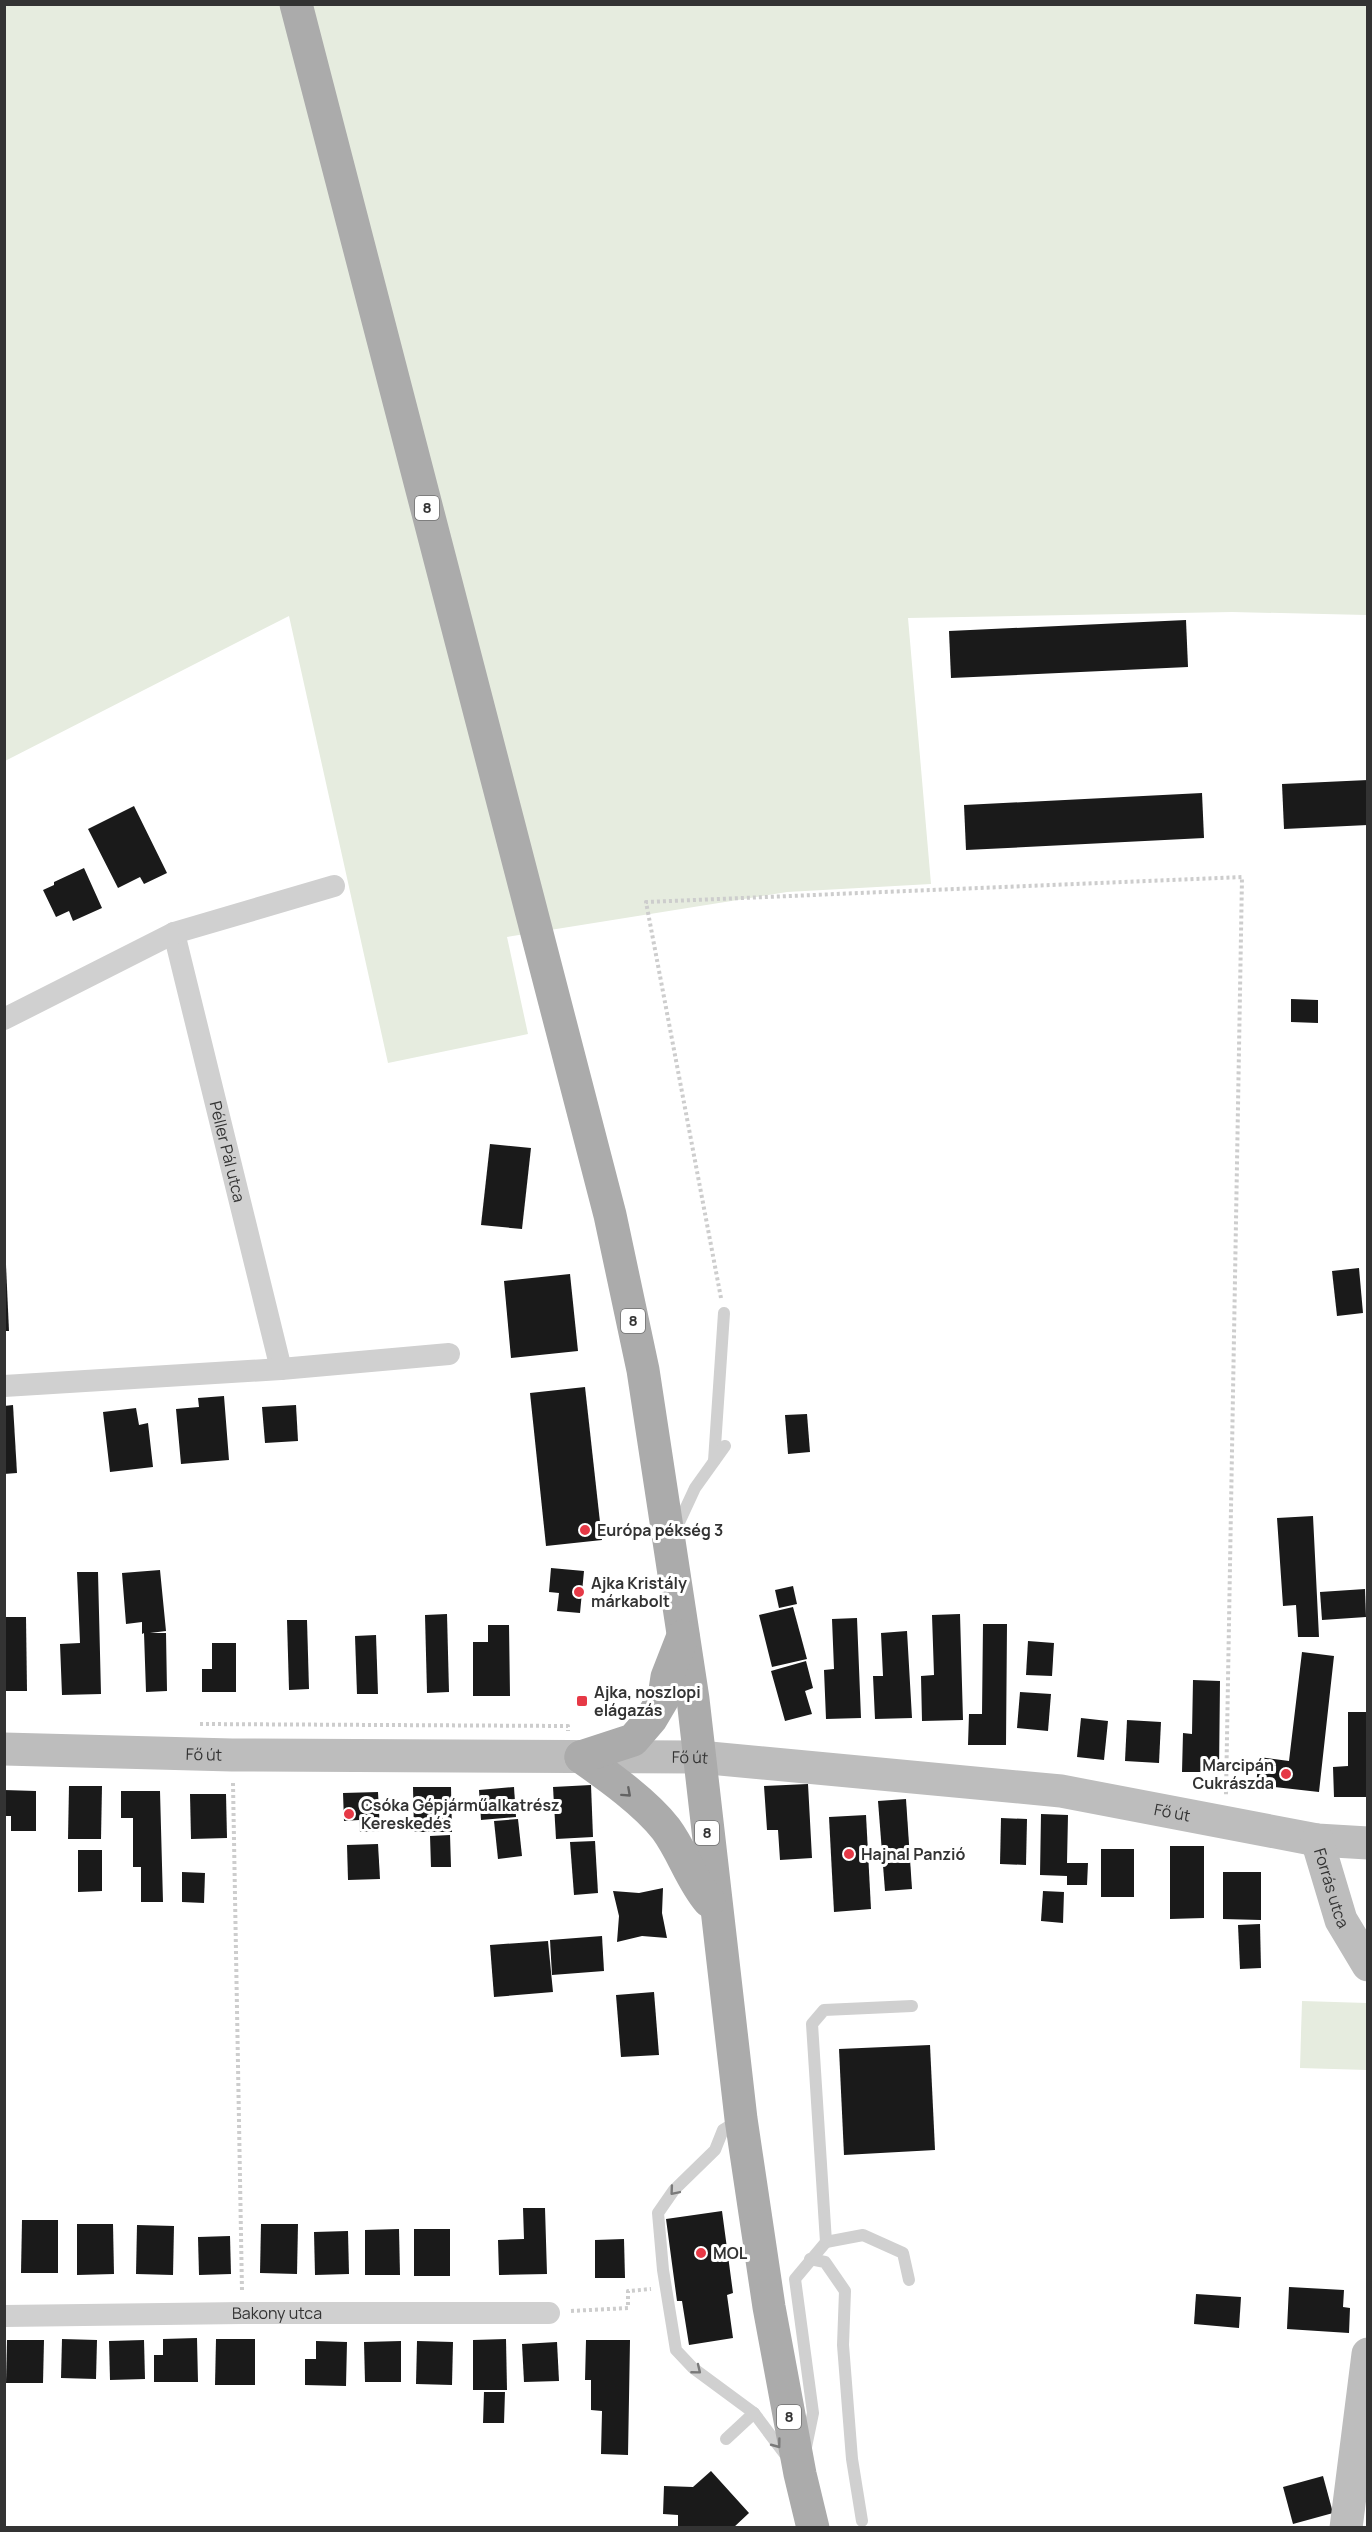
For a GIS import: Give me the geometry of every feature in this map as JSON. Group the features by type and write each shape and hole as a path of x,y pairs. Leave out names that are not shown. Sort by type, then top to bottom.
{"main road":[{"name":"8","path":"296,4 610,1215 643,1370 670,1541 699,1757 741,2119 769,2307 800,2474 813,2528"},
{"path":"581,1757 633,1740 645,1726 664,1697 667,1677 683,1635"},
{"name":"Fő út","path":"4,1749 232,1755 699,1757 1061,1791 1317,1840 1368,1843"},
{"path":"581,1757 612,1779 666,1828 687,1862 700,1890 716,1910"},
{"name":"Forrás utca","path":"1317,1840 1341,1920 1368,1965"},
{"path":"1346,2528 1368,2354"}],"street":[{"path":"4,1019 174,933 334,886"},
{"name":"Péller Pál utca","path":"174,933 281,1369"},
{"path":"4,1386 281,1369 449,1354"},
{"name":"Bakony utca","path":"4,2316 549,2313"}],"lane":[{"path":"714,1461 724,1313"},
{"path":"670,1541 695,1488 725,1446"},
{"path":"826,2242 812,2024 824,2010 912,2006"},
{"path":"741,2119 723,2130 715,2150 674,2190 658,2213 663,2270 676,2350 693,2368 754,2413 800,2474"},
{"path":"800,2474 813,2413 795,2279 826,2242 863,2235 903,2253 909,2280"},
{"path":"810,2259 825,2262 845,2292 843,2345 852,2459 862,2521"},
{"path":"726,2439 754,2413"}],"path":[{"path":"724,1313 646,902 1242,877 1226,1822"},
{"path":"232,1755 243,2313"},
{"path":"549,2313 628,2308 628,2291 651,2289"}],"shaded area":[{"path":"5,5 1367,5 1367,615 1232,612 908,618 931,884 787,892 507,937 528,1034 388,1063 289,616 5,761"},
{"path":"1302,2001 1367,2003 1367,2070 1300,2068"}],"building":[{"path":"1186,620 1188,667 951,678 949,631"},
{"path":"1368,780 1368,825 1284,829 1282,784"},
{"path":"1202,793 1204,838 966,850 964,805"},
{"path":"134,806 167,873 144,884 140,877 118,888 88,829"},
{"path":"84,868 102,908 73,921 69,911 56,917 43,890 54,885 54,882"},
{"path":"1291,999 1318,1000 1318,1023 1291,1022"},
{"path":"490,1144 531,1148 522,1229 481,1225"},
{"path":"4,1265 6,1265 9,1331 4,1331"},
{"path":"1359,1268 1363,1313 1337,1316 1332,1271"},
{"path":"570,1274 578,1351 511,1358 504,1281"},
{"path":"585,1387 602,1540 546,1546 530,1393"},
{"path":"224,1396 229,1460 181,1464 176,1409 199,1407 198,1398"},
{"path":"13,1405 17,1473 4,1474 4,1406"},
{"path":"296,1405 298,1441 265,1443 262,1407"},
{"path":"136,1408 139,1425 148,1423 153,1467 110,1472 103,1412"},
{"path":"807,1414 810,1452 788,1454 785,1415"},
{"path":"1313,1516 1319,1637 1298,1637 1296,1605 1283,1606 1277,1518"},
{"path":"551,1568 584,1571 580,1613 557,1611 559,1593 549,1592"},
{"path":"160,1570 166,1631 150,1633 166,1633 167,1691 146,1692 142,1622 126,1624 122,1573"},
{"path":"77,1572 98,1572 101,1694 62,1695 60,1644 80,1643"},
{"path":"793,1586 797,1604 779,1608 775,1590"},
{"path":"1365,1589 1366,1617 1322,1620 1320,1592"},
{"path":"793,1607 807,1659 772,1667 759,1615"},
{"path":"447,1614 449,1692 427,1693 425,1615"},
{"path":"960,1614 963,1720 922,1721 921,1676 934,1675 932,1615"},
{"path":"4,1617 26,1617 27,1691 4,1691"},
{"path":"857,1618 861,1718 826,1719 824,1670 834,1669 832,1619"},
{"path":"287,1620 307,1620 309,1689 289,1690"},
{"path":"983,1624 1007,1624 1006,1745 968,1745 969,1714 982,1714"},
{"path":"488,1625 509,1625 510,1696 473,1696 473,1642 488,1642"},
{"path":"907,1631 912,1718 875,1719 873,1676 883,1676 881,1633"},
{"path":"376,1635 378,1694 357,1694 355,1636"},
{"path":"1028,1641 1054,1643 1052,1676 1026,1675"},
{"path":"212,1643 236,1643 236,1692 202,1692 202,1669 212,1669"},
{"path":"1302,1652 1334,1656 1319,1792 1256,1785 1259,1757 1289,1761"},
{"path":"806,1661 813,1688 805,1691 812,1714 785,1721 771,1671"},
{"path":"1193,1680 1220,1681 1219,1772 1182,1772 1183,1733 1192,1734"},
{"path":"1020,1692 1051,1694 1048,1731 1017,1728"},
{"path":"1348,1712 1368,1712 1368,1797 1334,1797 1333,1767 1348,1766"},
{"path":"1081,1718 1108,1721 1104,1760 1077,1757"},
{"path":"1127,1720 1161,1722 1159,1763 1125,1761"},
{"path":"808,1784 812,1858 780,1860 778,1830 767,1830 764,1786"},
{"path":"591,1785 593,1837 556,1839 553,1787"},
{"path":"69,1786 102,1786 101,1839 68,1839"},
{"path":"413,1787 451,1787 452,1832 414,1832"},
{"path":"514,1787 516,1817 481,1820 479,1790"},
{"path":"4,1790 36,1791 36,1831 11,1831 11,1816 4,1816"},
{"path":"121,1791 160,1791 163,1902 141,1902 141,1867 133,1867 133,1818 121,1818"},
{"path":"378,1792 380,1831 360,1832 359,1820 344,1821 343,1793"},
{"path":"190,1794 226,1794 227,1838 191,1839"},
{"path":"906,1799 912,1889 885,1891 878,1801"},
{"path":"1041,1814 1068,1815 1067,1863 1088,1863 1087,1885 1067,1885 1067,1876 1040,1875"},
{"path":"866,1815 871,1909 834,1912 829,1817"},
{"path":"1001,1818 1027,1819 1026,1865 1000,1864"},
{"path":"518,1819 522,1856 498,1859 494,1821"},
{"path":"450,1835 451,1867 431,1867 430,1836"},
{"path":"595,1841 598,1893 574,1895 570,1842"},
{"path":"378,1844 380,1879 348,1880 347,1845"},
{"path":"1170,1846 1204,1846 1204,1918 1170,1919"},
{"path":"1101,1849 1134,1849 1134,1897 1101,1897"},
{"path":"78,1850 102,1850 102,1891 78,1892"},
{"path":"182,1872 205,1873 204,1903 182,1902"},
{"path":"1223,1872 1261,1872 1261,1920 1223,1919"},
{"path":"663,1888 662,1913 667,1938 642,1936 617,1942 619,1916 613,1891 639,1893"},
{"path":"1043,1891 1064,1892 1063,1923 1041,1921"},
{"path":"1260,1924 1261,1968 1240,1969 1238,1925"},
{"path":"602,1936 604,1971 552,1975 550,1940"},
{"path":"548,1941 553,1992 494,1997 490,1945"},
{"path":"654,1992 659,2055 621,2057 616,1995"},
{"path":"930,2045 935,2150 844,2155 839,2049"},
{"path":"523,2208 545,2208 547,2274 499,2275 498,2240 524,2239"},
{"path":"722,2211 733,2293 727,2295 733,2338 689,2345 682,2301 677,2301 666,2219"},
{"path":"22,2220 58,2220 58,2273 21,2273"},
{"path":"77,2224 113,2224 114,2274 77,2275"},
{"path":"261,2224 298,2224 297,2274 260,2273"},
{"path":"137,2225 174,2226 173,2275 136,2274"},
{"path":"399,2229 400,2275 365,2275 365,2230"},
{"path":"414,2229 450,2229 450,2276 414,2276"},
{"path":"348,2231 349,2274 315,2275 314,2232"},
{"path":"230,2236 231,2274 199,2275 198,2237"},
{"path":"624,2239 625,2278 595,2278 595,2240"},
{"path":"1289,2287 1344,2290 1343,2307 1350,2308 1349,2333 1287,2329"},
{"path":"1196,2294 1241,2297 1239,2328 1194,2324"},
{"path":"197,2338 198,2382 154,2382 154,2355 163,2355 163,2339"},
{"path":"62,2339 97,2340 96,2379 61,2378"},
{"path":"216,2339 255,2339 255,2385 215,2385"},
{"path":"506,2339 507,2390 473,2390 473,2340"},
{"path":"7,2340 44,2340 43,2383 6,2383"},
{"path":"144,2340 145,2379 110,2380 109,2341"},
{"path":"586,2340 630,2340 628,2455 601,2454 602,2411 591,2410 591,2380 585,2380"},
{"path":"316,2341 347,2342 346,2386 305,2385 305,2359 316,2359"},
{"path":"401,2341 401,2382 365,2382 364,2342"},
{"path":"417,2341 453,2342 452,2385 416,2384"},
{"path":"557,2342 559,2381 524,2382 522,2344"},
{"path":"484,2392 505,2392 504,2423 483,2423"},
{"path":"711,2471 749,2513 733,2528 678,2528 678,2515 663,2514 664,2486 693,2487"},
{"path":"1323,2476 1333,2513 1293,2524 1283,2487"}],"place":[{"name":"Európa pékség 3","path":"585,1530"},
{"name":"Ajka Kristály márkabolt","path":"579,1592"},
{"name":"Ajka, noszlopi elágazás","path":"582,1701"},
{"name":"Marcipán Cukrászda","path":"1286,1774"},
{"name":"Csóka Gépjárműalkatrész Kereskedés","path":"349,1814"},
{"name":"Hajnal Panzió","path":"849,1854"},
{"name":"MOL","path":"701,2253"}]}
